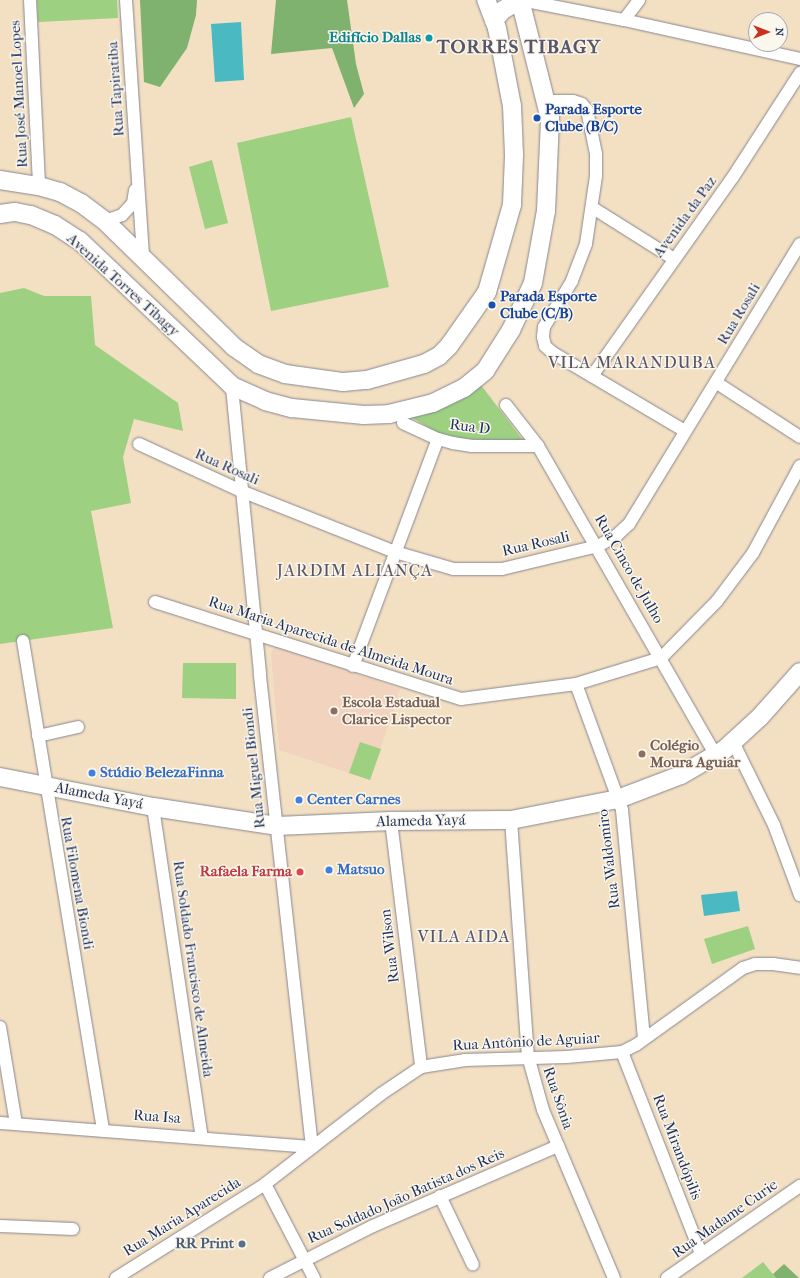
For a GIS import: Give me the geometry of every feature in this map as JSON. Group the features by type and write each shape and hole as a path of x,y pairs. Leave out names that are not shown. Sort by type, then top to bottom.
{"main road":[{"path":"0,180 39,186 60,192 81,203 105,221 234,348 258,364 285,374 343,382 367,380 404,371 439,356 459,335 486,292 512,205 514,155 512,106 494,20 486,0"},
{"path":"494,20 503,10 521,0"},
{"name":"Avenida Torres Tibagy","path":"0,214 15,212 31,215 55,225 80,241 232,386 265,401 292,408 331,414 389,414 434,403 464,388 485,371 510,330 533,283 546,211 550,152 547,101 521,0"},
{"name":"Alameda Yayá","path":"0,777 153,807 276,826 391,821 510,820 618,799 681,775 716,755 733,742 800,672"}],"street":[{"name":"Rua José Manoel Lopes","path":"30,0 39,186"},
{"name":"Rua Tapiratiba","path":"126,0 143,259"},
{"path":"521,0 624,20 800,59"},
{"path":"624,20 639,0"},
{"name":"Avenida da Paz","path":"592,376 733,177 800,73"},
{"path":"547,101 573,101 582,104 591,119 596,154 593,208 586,244 572,281 544,327 543,337 545,346 553,353 685,431"},
{"name":"Rua Tapiratiba","path":"105,221 122,215 133,203 138,177"},
{"path":"593,208 674,259"},
{"name":"Rua Rosali","path":"138,444 241,491 395,552 437,566 466,571 502,569 598,546 616,536 629,524 800,244"},
{"path":"716,383 800,437"},
{"name":"Rua Miguel Biondi","path":"232,386 241,491 276,826 312,1147"},
{"name":"Rua Cinco de Julho","path":"506,406 538,446 598,546 716,755"},
{"name":"Rua D","path":"403,423 438,439 472,446 538,446"},
{"path":"353,666 438,439"},
{"path":"661,658 717,601 753,553 800,466"},
{"name":"Rua Maria Aparecida de Almeida Moura","path":"155,602 461,699 576,684 661,658"},
{"name":"Rua Filomena Biondi","path":"23,641 45,786 103,1130"},
{"name":"Rua Waldomiro","path":"576,684 622,810 644,1037"},
{"path":"38,736 78,727"},
{"path":"733,742 774,825 800,895"},
{"name":"Rua Soldado Francisco de Almeida","path":"153,807 202,1137"},
{"name":"Rua Sônia","path":"510,820 528,1056 558,1146 614,1278"},
{"name":"Rua Wilson","path":"391,821 421,1067"},
{"name":"Rua Antônio de Aguiar","path":"265,1184 312,1147 421,1067 465,1060 528,1056 573,1057 622,1052 636,1045 644,1037 743,968 773,964 800,968"},
{"path":"0,1027 16,1124"},
{"name":"Rua Mirandópilis","path":"622,1052 701,1254"},
{"name":"Rua Isa","path":"0,1123 202,1137 312,1147"},
{"name":"Rua Soldado João Batista dos Reis","path":"270,1278 305,1259 440,1196 558,1146"},
{"path":"265,1184 314,1278"},
{"name":"Rua Maria Aparecida","path":"116,1278 265,1184"},
{"name":"Rua Madame Curie","path":"667,1278 800,1186"},
{"path":"440,1196 473,1265"},
{"path":"0,1226 73,1229"}],"shaded area":[{"name":"Escola Estadual Clarice Lispector","path":"277,646 400,689 370,780 279,750 271,655 272,650"}],"green space":[{"path":"37,0 117,0 118,18 38,22"},
{"path":"140,0 197,0 196,15 187,48 160,87 144,82"},
{"path":"276,0 347,0 356,64 364,94 354,108 332,48 271,54"},
{"path":"351,117 389,287 271,311 237,143"},
{"path":"212,160 228,223 205,229 189,167"},
{"path":"24,288 44,296 91,296 95,345 178,403 183,431 134,419 123,457 131,503 91,511 113,628 0,644 0,293"},
{"path":"481,385 525,443 445,437 404,413"},
{"path":"183,663 236,663 236,699 182,698"},
{"path":"360,742 381,749 370,780 349,773"},
{"path":"748,926 755,949 712,964 704,939"},
{"path":"763,1262 776,1278 742,1278"},
{"path":"784,1264 799,1278 776,1278 773,1274"}],"water":[{"path":"241,22 244,80 215,82 211,24"},
{"path":"737,891 740,911 704,916 701,895"}],"place":[{"name":"Edifício Dallas","path":"429,38"},
{"name":"Parada Esporte Clube (B/C)","path":"537,118"},
{"name":"Parada Esporte Clube (C/B)","path":"492,305"},
{"name":"Escola Estadual Clarice Lispector","path":"334,711"},
{"name":"Colégio Moura Aguiar","path":"642,754"},
{"name":"Stúdio BelezaFinna","path":"92,773"},
{"name":"Center Carnes","path":"299,800"},
{"name":"Matsuo","path":"329,870"},
{"name":"Rafaela Farma","path":"300,872"},
{"name":"RR Print","path":"242,1244"}],"district":[{"name":"TORRES TIBAGY","path":"519,48"},
{"name":"VILA MARANDUBA","path":"632,363"},
{"name":"JARDIM ALIANÇA","path":"355,571"},
{"name":"VILA AIDA","path":"464,937"}]}
